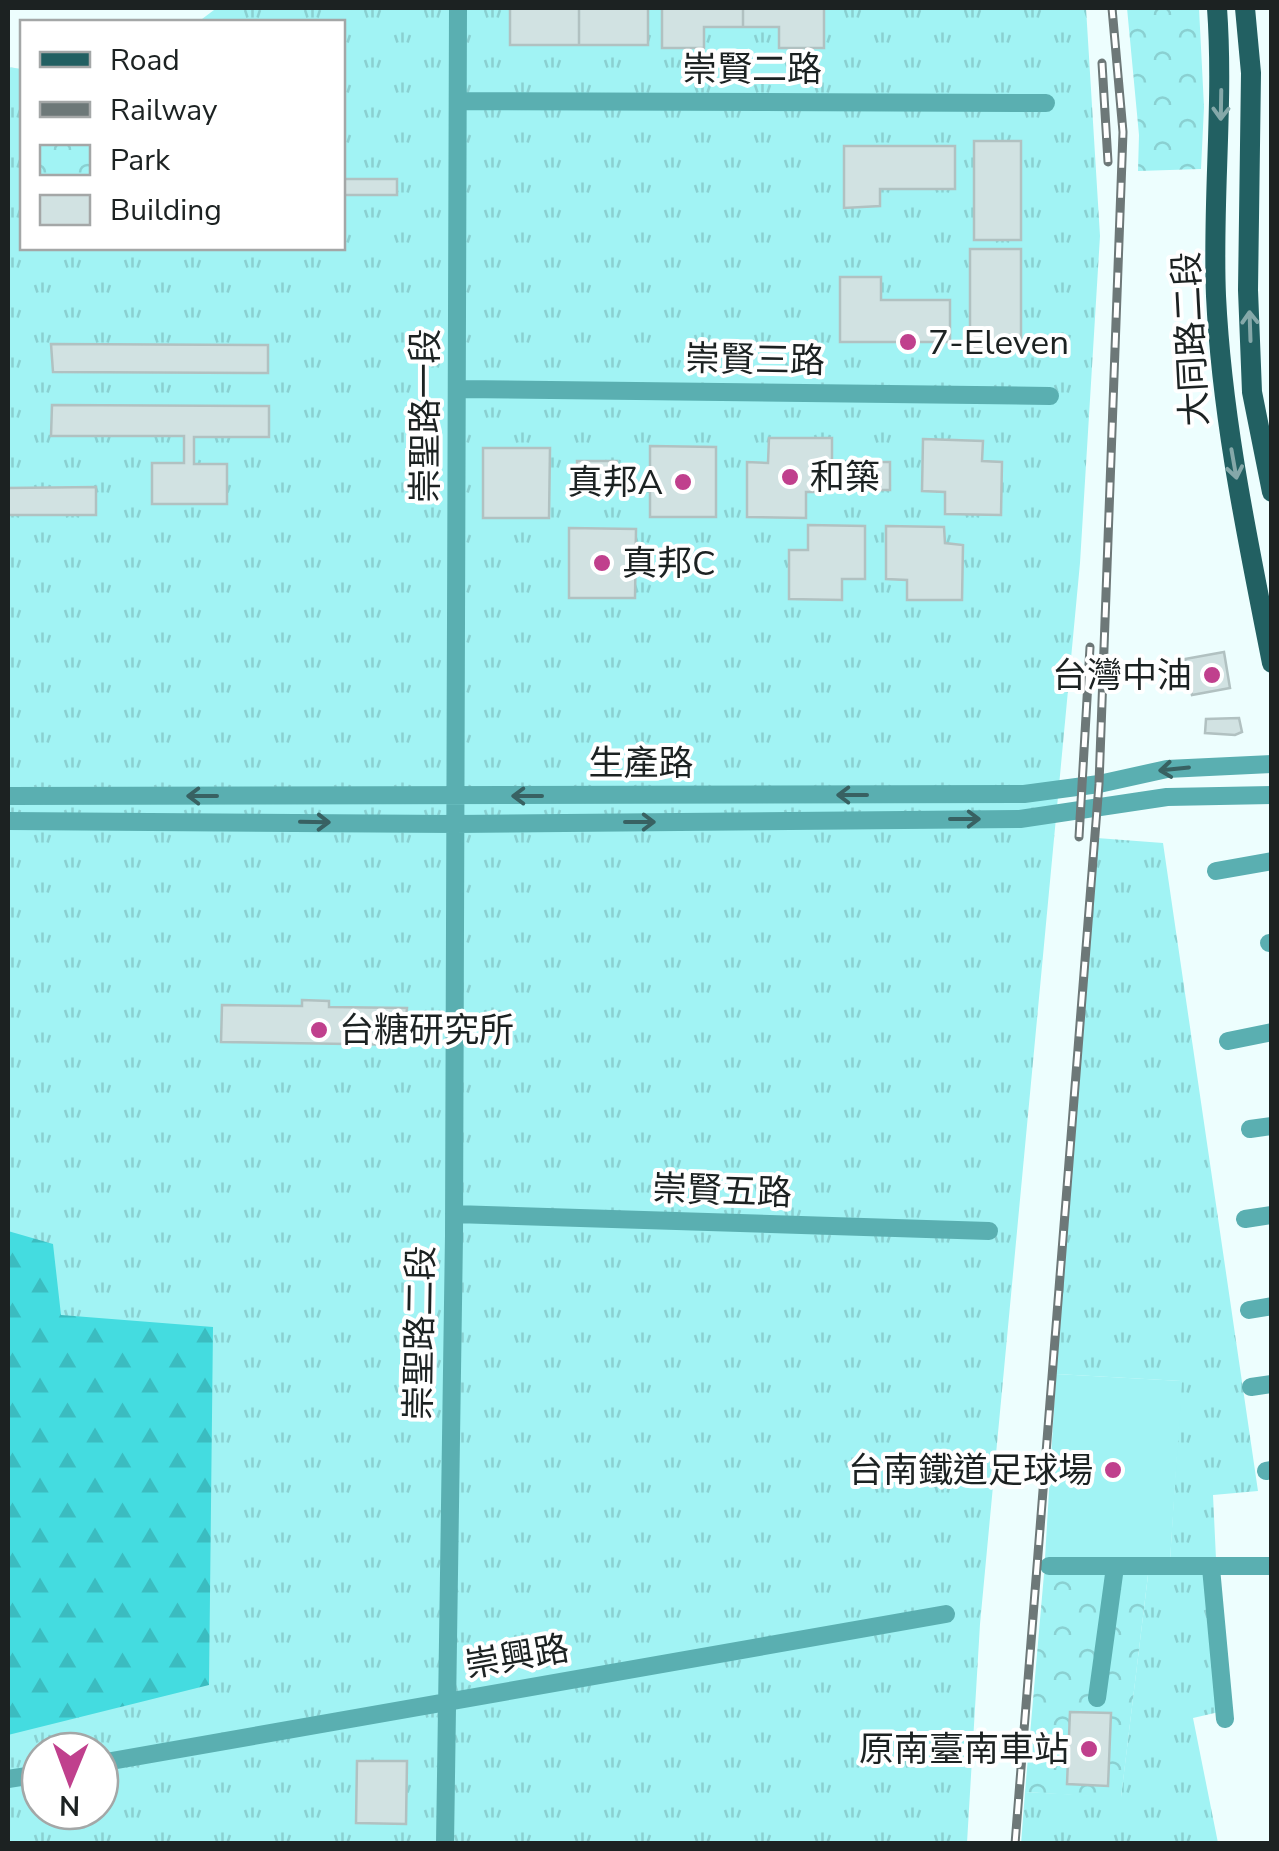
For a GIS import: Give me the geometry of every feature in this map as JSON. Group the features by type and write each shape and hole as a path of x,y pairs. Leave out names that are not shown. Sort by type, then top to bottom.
{"main road":[{"name":"大同路二段","path":"1217,8 1222,70 1216,292 1223,404 1272,663"},
{"name":"大同路二段","path":"1245,8 1251,72 1248,290 1252,392 1272,492"}],"street":[{"name":"崇聖路一段","path":"455,824 458,8"},
{"name":"崇賢二路","path":"458,101 1046,103"},
{"name":"崇賢三路","path":"458,389 1050,396"},
{"name":"生產路","path":"8,796 1024,794 1099,784 1167,769 1272,764"},
{"name":"生產路","path":"8,820 455,824 1020,819 1167,797 1272,795"},
{"name":"崇聖路二段","path":"446,1844 455,824"},
{"path":"1216,871 1272,861"},
{"path":"1228,1041 1272,1032"},
{"path":"1250,1129 1272,1126"},
{"name":"崇賢五路","path":"454,1214 988,1231"},
{"path":"1245,1220 1272,1214"},
{"path":"1250,1310 1272,1306"},
{"path":"1251,1387 1272,1384"},
{"path":"1049,1566 1272,1566"},
{"path":"1097,1698 1115,1567"},
{"path":"1212,1568 1225,1719"},
{"name":"崇興路","path":"120,1760 946,1614"}],"green space":[{"path":"227,8 1086,8 1100,236 1080,563 980,1624 967,1843 8,1843 8,67 20,69 20,250 345,250 345,20 201,20 214,10"},
{"path":"1127,8 1199,8 1204,107 1201,169 1138,171 1139,135"},
{"path":"1097,838 1163,843 1258,1491 1213,1495 1216,1559 1170,1561 1181,1381 1056,1374"},
{"path":"8,1231 53,1244 61,1315 213,1327 209,1685 8,1735"},
{"name":"台南鐵道足球場","path":"1056,1374 1182,1381 1170,1561 1045,1558"},
{"path":"1207,1573 1219,1712 1193,1718 1218,1843 1021,1844 1025,1792 1121,1797 1148,1575"},
{"path":"1044,1574 1148,1575 1121,1798 1025,1792"}],"building":[{"path":"510,8 579,8 579,45 510,45"},
{"path":"579,8 648,8 648,45 579,45"},
{"path":"662,8 743,8 743,27 704,27 704,48 662,48"},
{"path":"743,8 824,8 824,48 779,48 779,27 743,27"},
{"path":"974,141 1021,141 1021,240 974,240"},
{"path":"844,146 955,146 955,189 880,189 880,206 844,208"},
{"path":"345,179 397,179 397,195 345,195"},
{"path":"970,249 1021,249 1021,347 970,347"},
{"path":"840,277 881,277 881,300 950,300 950,342 840,342"},
{"path":"51,344 268,345 268,373 53,372"},
{"path":"52,405 269,406 269,437 194,437 194,464 227,464 227,504 152,504 152,463 184,463 184,436 51,436"},
{"name":"和築","path":"769,438 832,438 832,492 806,492 806,518 747,517 747,462 768,463"},
{"path":"923,439 983,441 982,461 1002,462 1001,515 945,514 945,492 922,491"},
{"name":"真邦A","path":"650,446 716,447 716,517 650,517"},
{"path":"483,448 550,448 549,518 483,518"},
{"path":"577,461 617,461 618,489 578,489"},
{"path":"849,462 890,462 890,490 850,490"},
{"path":"96,487 96,515 8,515 8,488"},
{"path":"808,525 865,526 865,579 842,579 842,600 789,599 789,550 808,550"},
{"path":"886,526 944,527 945,543 963,545 962,600 907,600 907,580 886,579"},
{"name":"真邦C","path":"569,528 636,529 635,598 569,598"},
{"path":"1224,652 1230,688 1192,695 1185,659"},
{"path":"1239,718 1242,732 1205,733 1206,719"},
{"name":"台糖研究所","path":"302,1000 329,1001 329,1007 407,1008 406,1020 417,1020 417,1040 410,1039 410,1045 221,1042 222,1005 302,1006"},
{"name":"原南臺南車站","path":"1070,1712 1111,1713 1108,1786 1067,1784"},
{"path":"357,1761 407,1761 406,1824 356,1823"}],"railway":[{"path":"1015,1844 1099,784 1123,132 1112,8"},
{"path":"1102,63 1108,162"},
{"path":"1079,837 1090,647"}],"place":[{"name":"7-Eleven","path":"908,342"},
{"name":"和築","path":"790,477"},
{"name":"真邦A","path":"683,482"},
{"name":"真邦C","path":"602,563"},
{"name":"台灣中油","path":"1212,675"},
{"name":"台糖研究所","path":"319,1030"},
{"name":"台南鐵道足球場","path":"1113,1470"},
{"name":"原南臺南車站","path":"1089,1749"}]}
